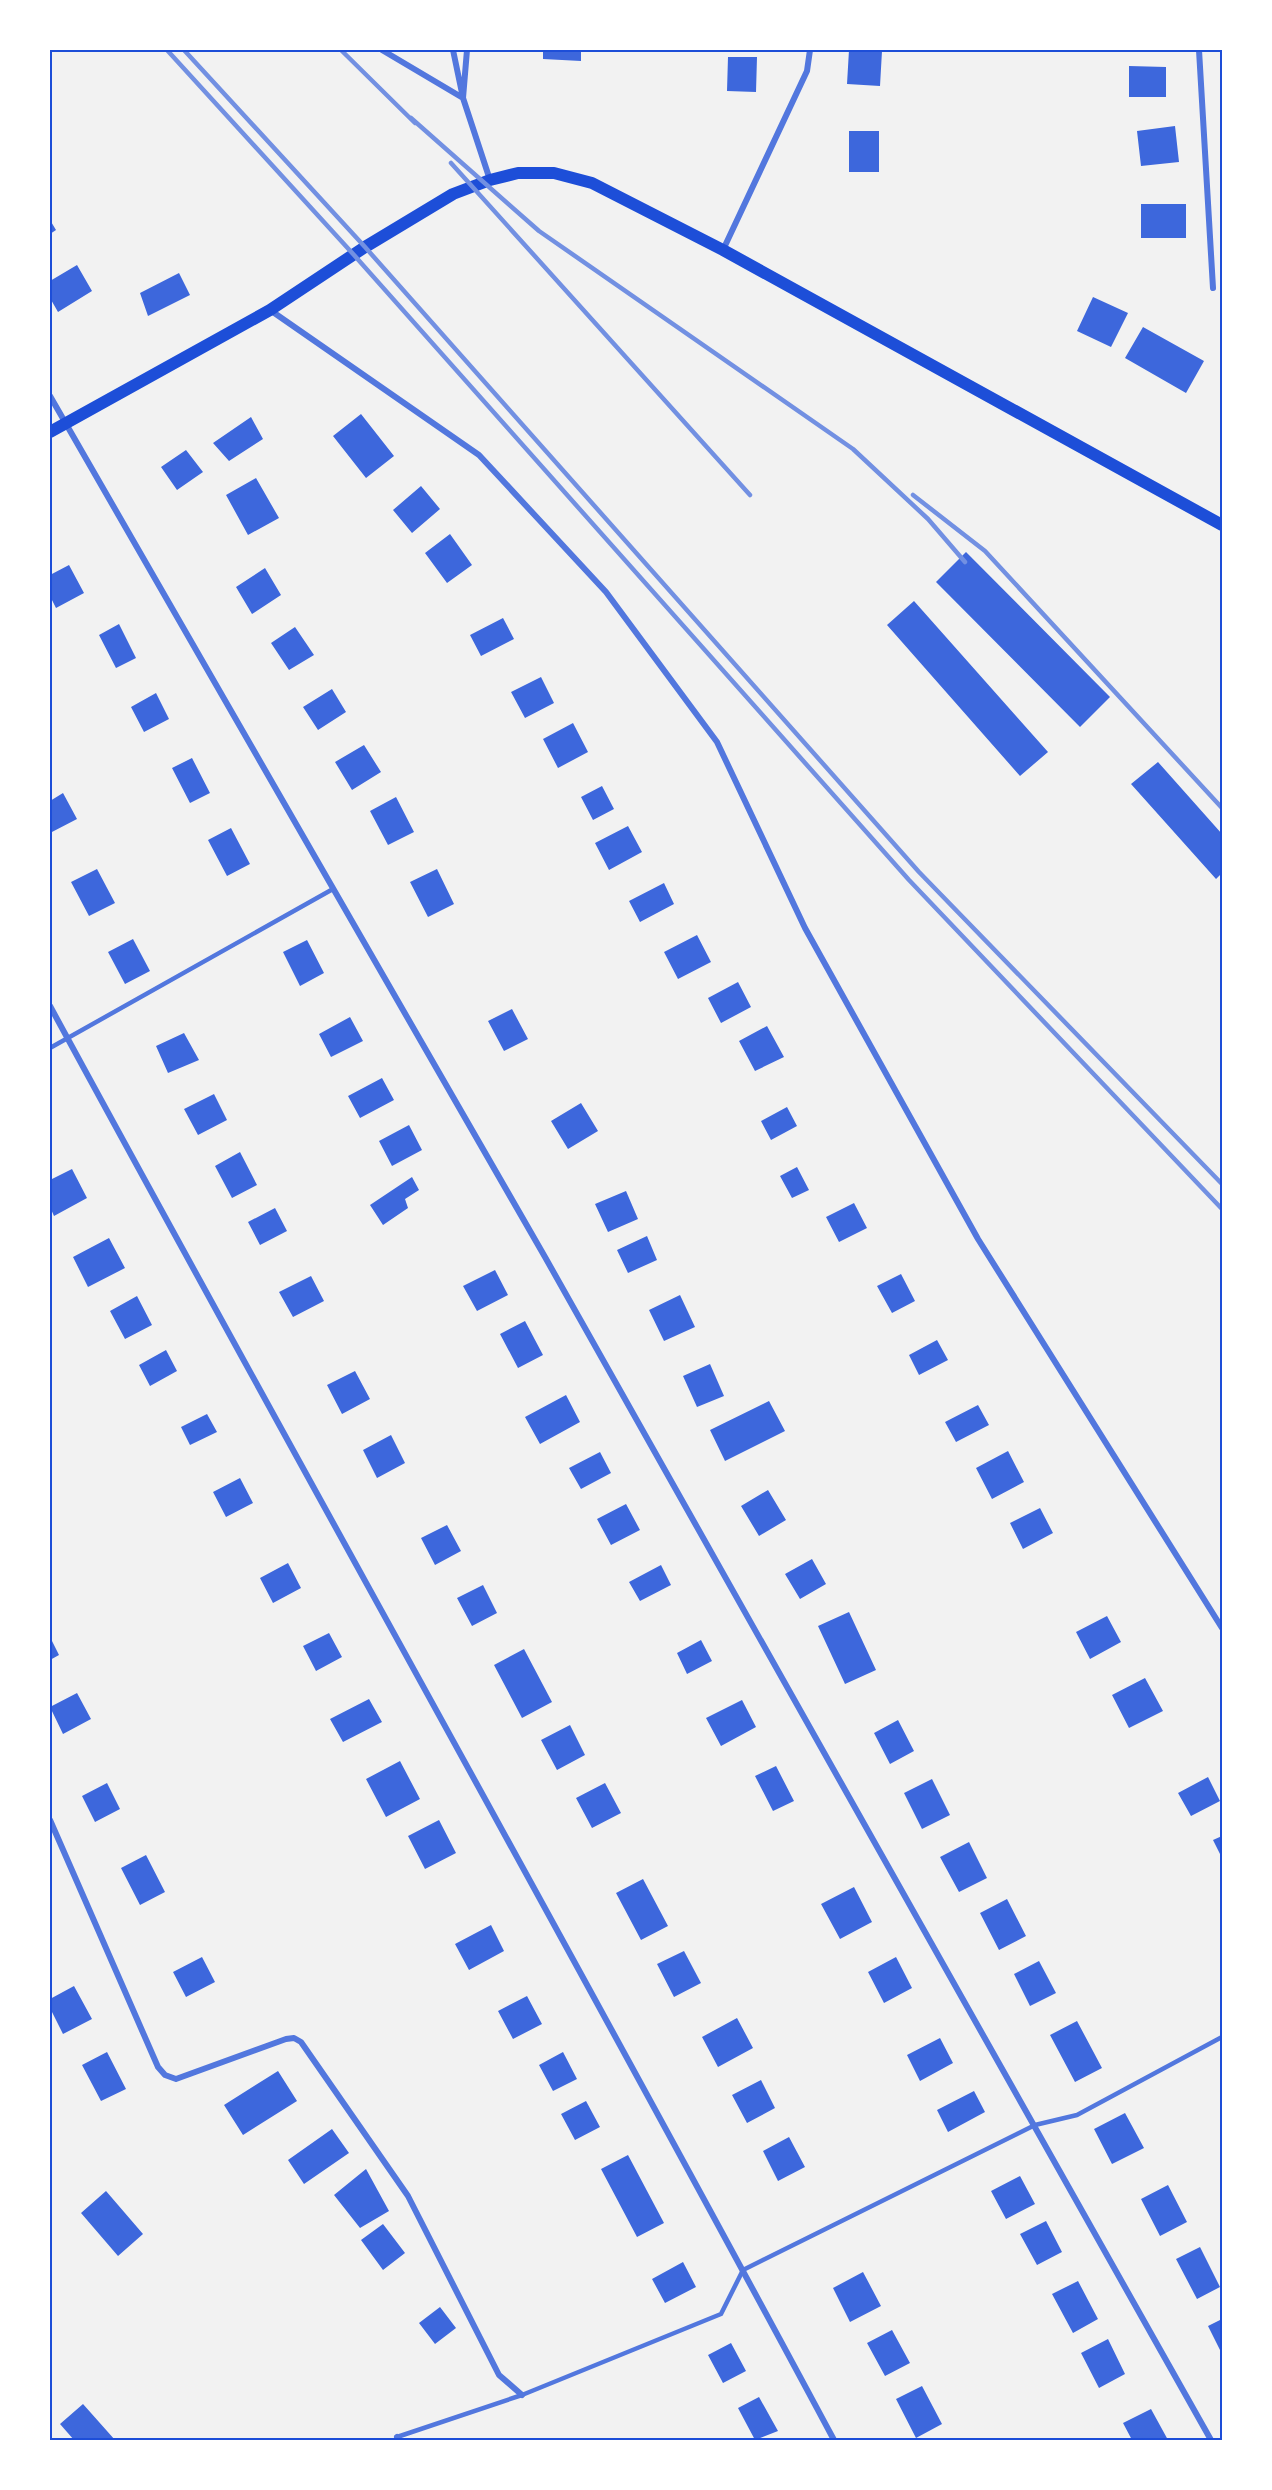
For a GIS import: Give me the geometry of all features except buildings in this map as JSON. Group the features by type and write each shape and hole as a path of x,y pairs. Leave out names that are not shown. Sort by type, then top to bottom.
{"main road":[{"path":"50,432 270,310 365,247 453,194 490,180 518,173 554,173 592,183 723,250 1222,525"}],"street":[{"path":"382,50 463,98"},
{"path":"453,50 463,98 490,180"},
{"path":"463,98 467,50"},
{"path":"723,250 807,71 810,50"},
{"path":"1199,50 1213,288"},
{"path":"270,310 479,455 606,592 717,742 805,928 978,1239 1222,1628"},
{"path":"50,396 551,1267 1211,2440"},
{"path":"50,1006 615,2031 834,2440"},
{"path":"50,1820 158,2067 165,2075 176,2079 286,2039 294,2038 301,2042 408,2196 499,2375 522,2396"}],"lane":[{"path":"50,1048 333,889"},
{"path":"398,2439 522,2396 721,2314 743,2270 1035,2125 1077,2115 1222,2037"}],"railway":[{"path":"167,50 354,255 909,880 1222,1209"},
{"path":"184,50 365,247 919,872 1222,1184"},
{"path":"341,50 415,123"},
{"path":"411,118 539,231 853,449 928,519 965,562"},
{"path":"451,163 750,495"},
{"path":"913,495 985,551 1222,808"}]}
